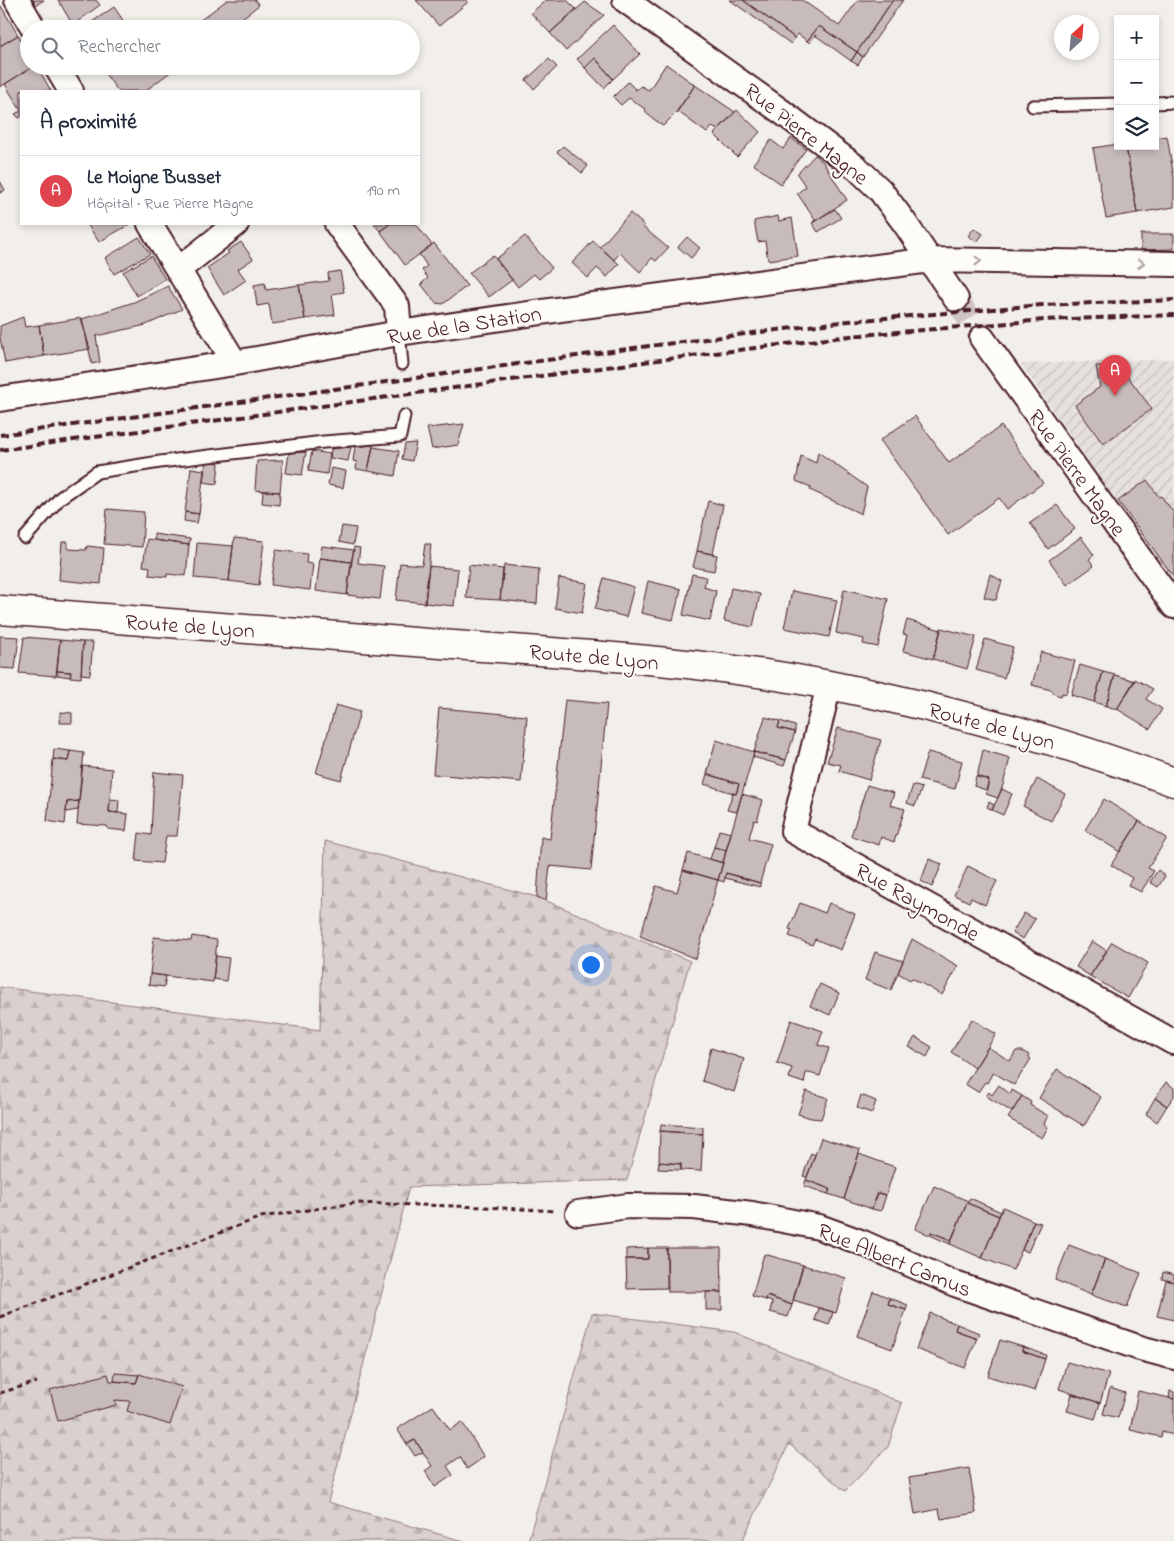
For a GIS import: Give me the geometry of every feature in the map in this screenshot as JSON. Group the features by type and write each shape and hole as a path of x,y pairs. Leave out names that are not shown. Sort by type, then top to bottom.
{"main road":[{"name":"Route de Lyon","path":"0,610 718,667 829,685 940,709 1022,731 1174,782"}],"street":[{"path":"17,0 29,20"},
{"name":"Rue Pierre Magne","path":"625,0 857,168 880,190 956,299"},
{"path":"61,75 70,90"},
{"path":"151,225 235,363"},
{"path":"178,270 235,225"},
{"path":"338,225 397,306 399,333"},
{"name":"Rue de la Station","path":"0,399 235,363 399,333 930,260 1174,264"},
{"name":"Rue Pierre Magne","path":"982,338 1174,606"},
{"name":"Rue Raymonde","path":"829,685 793,831 1156,1033 1173,1042 1174,1040"},
{"name":"Rue Albert Camus","path":"578,1213 628,1206 694,1207 752,1214 819,1227 863,1243 955,1284 1140,1348 1174,1357"}],"lane":[{"path":"1159,103 1174,102"},
{"path":"1034,106 1114,104"},
{"path":"399,333 402,364"},
{"path":"25,538 60,498 97,472 160,462 324,442 400,436 404,416"}],"path":[{"path":"0,1317 261,1217 355,1203 486,1207 578,1213"},
{"path":"0,1393 37,1382"}],"shaded area":[{"path":"1174,359 1174,586 1021,364"}],"green space":[{"path":"325,841 537,897 690,961 627,1180 409,1187 328,1502 463,1541 0,1541 0,987 320,1030"},
{"path":"592,1313 734,1332 902,1403 888,1447 845,1491 789,1444 742,1541 528,1541"}],"building":[{"path":"33,0 44,0 36,5"},
{"path":"58,0 96,0 100,5 80,20 70,20"},
{"path":"227,0 255,0 259,5 240,20 201,20"},
{"path":"416,0 466,0 468,2 439,26"},
{"path":"546,0 567,0 576,9 550,33 531,13"},
{"path":"730,0 743,0 795,38 791,44"},
{"path":"743,0 802,0 839,26 858,0 893,0 857,52 819,26 807,41 798,34 795,38"},
{"path":"893,0 903,0 863,57 857,52"},
{"path":"585,2 604,15 566,51 550,33"},
{"path":"0,7 18,35 0,46"},
{"path":"114,7 123,20 95,20"},
{"path":"613,25 640,54 613,79 595,58 585,68 577,59"},
{"path":"819,26 857,52 851,61 815,35 810,43 807,41"},
{"path":"18,35 20,38 20,75 0,87 0,46"},
{"path":"857,52 863,57 858,65 851,61"},
{"path":"595,58 613,79 604,88 585,68"},
{"path":"549,59 557,67 534,89 526,80"},
{"path":"666,64 695,85 677,112 663,126 647,114 645,109 629,98 621,105 613,97 628,82 636,90 641,86 649,90"},
{"path":"20,75 42,75 50,90 20,90 20,109 5,84"},
{"path":"106,75 166,75 146,90 117,90"},
{"path":"695,85 735,112 718,130 712,127 707,133 677,111"},
{"path":"737,110 760,132 737,157 714,134"},
{"path":"20,112 20,118 19,118 15,114"},
{"path":"1167,136 1174,178 1174,207 1137,213 1127,150 1159,150 1159,137"},
{"path":"791,138 806,149 781,184 753,164 771,140 783,149"},
{"path":"1114,145 1114,150 1127,150 1137,213 1106,218 1093,148"},
{"path":"563,146 588,166 582,173 557,152"},
{"path":"815,155 823,162 847,200 812,223 815,220 797,193 806,187 797,174"},
{"path":"0,181 5,190 0,193"},
{"path":"835,209 841,218 818,232 812,223"},
{"path":"630,213 668,248 656,261 652,258 640,272 620,253 614,260 600,247"},
{"path":"778,216 779,221 792,218 798,256 768,260 765,241 758,242 754,221"},
{"path":"88,225 128,225 99,242"},
{"path":"375,225 389,225 380,231"},
{"path":"389,225 417,225 432,245 405,265 380,231"},
{"path":"974,228 983,234 977,242 968,236"},
{"path":"1141,234 1174,234 1174,249 1141,250"},
{"path":"525,236 552,268 539,279 534,274 518,287 496,259"},
{"path":"139,237 150,254 114,274 105,258"},
{"path":"687,237 700,248 691,258 678,247"},
{"path":"593,241 619,264 607,277 597,268 588,278 572,263"},
{"path":"241,242 253,259 238,269 246,280 224,295 207,268"},
{"path":"434,243 467,286 443,304 436,303 421,284 428,278 422,270 427,266 419,254"},
{"path":"493,255 512,280 489,297 469,273"},
{"path":"151,256 165,279 137,296 123,272"},
{"path":"340,271 344,292 332,294 335,315 305,319 299,285 329,281 328,273"},
{"path":"265,283 266,290 299,285 305,319 272,324 269,304 257,306 254,285"},
{"path":"168,286 182,309 146,325 96,336 100,362 92,364 82,319 134,302"},
{"path":"23,317 25,327 39,325 44,356 5,363 0,338 0,326"},
{"path":"81,318 90,349 44,356 39,325"},
{"path":"1119,365 1152,409 1103,444 1075,405 1100,387 1096,366"},
{"path":"915,416 949,463 1001,426 1043,483 1007,509 999,498 948,535 880,440"},
{"path":"464,424 458,445 432,449 427,428"},
{"path":"416,443 412,461 402,459 405,444"},
{"path":"373,445 368,471 356,469 357,462 353,461 355,447"},
{"path":"351,447 348,461 330,458 331,449"},
{"path":"373,447 399,451 395,476 368,471"},
{"path":"312,451 330,454 327,474 308,471"},
{"path":"306,452 302,475 286,473 289,453"},
{"path":"818,452 867,487 861,514 810,490 811,487 796,481 801,456 816,463"},
{"path":"283,460 280,492 255,490 257,461"},
{"path":"206,461 219,463 217,484 203,482"},
{"path":"191,468 204,470 199,514 185,512"},
{"path":"331,468 346,471 343,488 328,485"},
{"path":"1147,480 1174,513 1174,577 1118,501"},
{"path":"263,491 280,492 279,505 262,503"},
{"path":"708,501 723,505 713,554 697,551"},
{"path":"1057,505 1075,529 1048,549 1030,523"},
{"path":"107,509 144,512 142,547 104,544"},
{"path":"185,512 199,514 197,523 184,521"},
{"path":"342,526 356,528 353,545 339,542"},
{"path":"154,534 190,539 189,545 154,540"},
{"path":"1081,537 1094,555 1089,559 1094,566 1067,585 1049,560"},
{"path":"234,538 264,541 259,585 229,581"},
{"path":"147,539 189,545 186,576 167,574 167,577 149,575 150,567 143,566"},
{"path":"62,542 68,542 68,549 86,550 87,546 104,548 101,584 59,580"},
{"path":"197,543 233,546 229,581 194,578"},
{"path":"425,544 431,544 425,603 396,600 400,563 422,565"},
{"path":"322,546 354,550 351,562 320,558"},
{"path":"354,547 360,548 358,563 384,566 380,599 347,595"},
{"path":"276,550 307,554 306,563 313,564 310,590 271,585"},
{"path":"697,551 717,555 714,571 693,567"},
{"path":"320,558 351,562 347,595 316,591"},
{"path":"469,565 503,569 500,600 466,598"},
{"path":"504,565 539,569 537,604 500,600"},
{"path":"429,566 458,569 454,606 425,603"},
{"path":"692,574 706,577 704,587 716,591 710,621 683,615"},
{"path":"990,574 1002,581 996,600 984,597"},
{"path":"559,578 587,583 582,613 555,608"},
{"path":"604,578 634,587 626,617 595,609"},
{"path":"648,581 681,589 673,620 641,613"},
{"path":"731,588 760,594 753,627 724,621"},
{"path":"844,589 888,599 878,647 863,644 864,639 836,633"},
{"path":"792,591 837,600 829,637 784,628"},
{"path":"907,620 941,630 933,659 903,651 907,635 903,634"},
{"path":"941,628 976,637 967,669 933,659"},
{"path":"0,636 19,637 15,669 0,668"},
{"path":"24,637 60,640 56,676 19,673"},
{"path":"985,639 1013,647 1004,678 976,670"},
{"path":"60,640 83,642 81,678 70,677 71,672 57,671"},
{"path":"83,642 93,642 90,675 81,674"},
{"path":"1041,652 1075,661 1066,694 1062,693 1061,696 1054,694 1051,690 1032,685"},
{"path":"1080,665 1103,672 1094,702 1071,695"},
{"path":"57,671 71,672 70,677 57,675"},
{"path":"1103,672 1115,675 1106,706 1094,702"},
{"path":"1115,675 1135,681 1117,709 1106,706"},
{"path":"1135,679 1153,689 1146,699 1162,709 1150,729 1117,709"},
{"path":"565,700 607,704 591,870 550,866 546,901 537,897 541,837 550,839"},
{"path":"336,705 360,712 341,780 316,773"},
{"path":"439,708 527,716 521,782 433,774"},
{"path":"61,712 72,713 72,723 60,723"},
{"path":"765,717 780,721 778,728 795,732 786,760 754,752"},
{"path":"780,721 795,726 795,732 778,728"},
{"path":"838,728 881,740 869,780 839,771 841,765 827,762"},
{"path":"716,740 754,752 737,812 727,810 733,793 736,794 739,784 707,774"},
{"path":"54,749 70,751 68,761 53,759"},
{"path":"983,750 1010,758 998,798 986,794 989,780 977,777"},
{"path":"70,751 84,753 79,801 67,802 65,824 47,821 53,759 68,761"},
{"path":"754,752 786,760 784,766 753,757"},
{"path":"928,752 962,761 955,789 919,780"},
{"path":"82,766 112,769 109,812 128,814 126,831 108,829 107,826 77,824"},
{"path":"154,772 183,775 177,836 166,836 162,863 136,861 139,833 151,835"},
{"path":"707,774 739,784 736,794 704,784"},
{"path":"976,776 989,780 986,790 974,786"},
{"path":"1037,779 1065,794 1051,821 1023,806"},
{"path":"867,785 894,793 890,805 905,809 894,842 881,837 879,845 851,836"},
{"path":"913,785 922,788 915,806 907,803"},
{"path":"1002,789 1012,794 1003,815 992,810"},
{"path":"742,794 763,800 757,821 754,820 749,838 771,844 760,883 726,873 724,882 718,880"},
{"path":"110,799 119,800 118,813 109,812"},
{"path":"1104,799 1139,821 1120,852 1085,830"},
{"path":"79,801 78,810 66,812 67,802"},
{"path":"989,802 994,805 992,810 987,807"},
{"path":"1139,821 1167,838 1148,868 1154,871 1141,892 1128,885 1132,878 1111,865"},
{"path":"719,830 731,833 726,850 714,847"},
{"path":"714,847 726,850 723,863 710,859"},
{"path":"688,853 723,863 718,880 683,870"},
{"path":"929,859 942,864 932,887 921,881"},
{"path":"968,866 997,881 985,905 971,898 969,902 954,895"},
{"path":"683,870 718,880 696,959 640,936 656,886 677,892"},
{"path":"1158,870 1165,876 1158,887 1150,882"},
{"path":"726,873 760,883 760,887 725,878"},
{"path":"800,903 825,913 829,903 855,914 841,950 815,939 812,945 789,936 792,930 789,929"},
{"path":"1024,913 1035,919 1023,939 1012,933"},
{"path":"192,936 217,940 213,982 150,974 154,937 191,941"},
{"path":"912,939 958,966 942,995 912,978 910,980 898,973"},
{"path":"1092,941 1107,951 1090,976 1076,967"},
{"path":"1112,942 1148,963 1128,998 1090,976"},
{"path":"875,952 903,961 891,990 865,980"},
{"path":"216,956 229,958 226,981 213,979"},
{"path":"150,974 166,976 164,987 149,985"},
{"path":"820,984 839,993 830,1015 810,1006"},
{"path":"972,1019 996,1034 975,1068 951,1052"},
{"path":"791,1020 823,1031 818,1045 829,1048 820,1076 806,1073 804,1083 789,1078 792,1068 777,1063"},
{"path":"915,1037 932,1047 927,1057 909,1047"},
{"path":"988,1047 1010,1061 1016,1051 1022,1051 1029,1055 1031,1059 1014,1085 993,1072 987,1083 985,1082 978,1092 965,1084"},
{"path":"711,1048 744,1059 734,1092 702,1081"},
{"path":"1057,1069 1101,1097 1084,1126 1039,1098"},
{"path":"1166,1082 1174,1088 1174,1096 1167,1106 1155,1098"},
{"path":"999,1085 1010,1094 1012,1090 1022,1096 1012,1112 986,1096 989,1092 992,1095"},
{"path":"806,1091 828,1098 821,1119 798,1114"},
{"path":"861,1095 876,1101 872,1113 857,1108"},
{"path":"1022,1096 1031,1102 1030,1105 1048,1116 1044,1124 1048,1127 1042,1138 1008,1118"},
{"path":"1155,1098 1167,1106 1157,1122 1146,1114"},
{"path":"661,1124 703,1127 703,1134 660,1131"},
{"path":"660,1131 703,1134 701,1171 681,1170 681,1164 659,1162"},
{"path":"821,1138 860,1150 844,1199 828,1194 830,1189 806,1180"},
{"path":"811,1153 815,1155 807,1177 803,1176"},
{"path":"859,1154 895,1167 886,1195 878,1193 872,1209 844,1199"},
{"path":"659,1162 681,1164 681,1170 658,1169"},
{"path":"806,1180 830,1189 828,1194 804,1186"},
{"path":"934,1186 968,1201 951,1240 931,1232 930,1235 915,1229"},
{"path":"878,1193 886,1195 881,1211 872,1209"},
{"path":"970,1198 1001,1212 999,1216 967,1203"},
{"path":"967,1203 999,1216 982,1258 950,1244"},
{"path":"1003,1207 1034,1221 1013,1270 982,1258"},
{"path":"1034,1221 1041,1223 1028,1252 1022,1250"},
{"path":"931,1232 951,1240 950,1244 930,1235"},
{"path":"1069,1245 1105,1259 1091,1295 1055,1280"},
{"path":"648,1248 667,1248 667,1288 627,1289 626,1259 648,1259"},
{"path":"648,1248 648,1259 626,1259 626,1249"},
{"path":"667,1248 721,1248 722,1292 668,1292"},
{"path":"764,1254 803,1265 792,1305 767,1296 766,1300 752,1296"},
{"path":"1105,1259 1141,1273 1127,1307 1091,1295"},
{"path":"803,1265 846,1278 836,1313 793,1300"},
{"path":"1163,1272 1174,1275 1174,1282 1162,1279"},
{"path":"1166,1280 1174,1282 1174,1320 1157,1316"},
{"path":"873,1291 890,1298 888,1304 906,1310 892,1349 857,1336"},
{"path":"706,1292 722,1292 722,1310 706,1310"},
{"path":"767,1296 792,1305 788,1317 770,1312 772,1302 766,1300"},
{"path":"890,1298 908,1305 906,1310 888,1304"},
{"path":"819,1308 833,1312 829,1325 815,1320"},
{"path":"930,1313 957,1324 955,1330 977,1338 965,1368 916,1349"},
{"path":"957,1324 979,1333 977,1338 955,1330"},
{"path":"1000,1340 1023,1347 1022,1351 1045,1359 1035,1391 988,1376"},
{"path":"1023,1347 1046,1355 1045,1359 1022,1351"},
{"path":"1067,1362 1109,1374 1100,1403 1059,1389"},
{"path":"115,1373 139,1375 136,1383 114,1381"},
{"path":"108,1374 110,1381 136,1383 139,1374 182,1387 170,1425 127,1411 130,1401 115,1400 116,1405 58,1421 50,1390"},
{"path":"1110,1388 1125,1393 1118,1418 1103,1414"},
{"path":"1138,1391 1174,1399 1174,1435 1162,1432 1161,1437 1130,1430"},
{"path":"1170,1391 1174,1392 1174,1399 1169,1398"},
{"path":"1072,1394 1100,1403 1095,1419 1067,1411"},
{"path":"433,1406 450,1430 462,1422 484,1457 467,1469 460,1457 447,1466 453,1475 435,1487 425,1471 432,1466 415,1440 407,1444 397,1429"},
{"path":"415,1440 423,1452 415,1456 407,1444"},
{"path":"969,1468 976,1513 941,1519 939,1509 915,1514 909,1478"}],"tunnel":[{"path":"956,299 982,338"}],"railway":[{"path":"0,435 649,346 849,321 1042,305 1174,300"},
{"path":"0,450 651,361 850,336 1044,320 1174,315"}],"place":[{"name":"Le Moigne Busset","path":"1115,396"}]}
